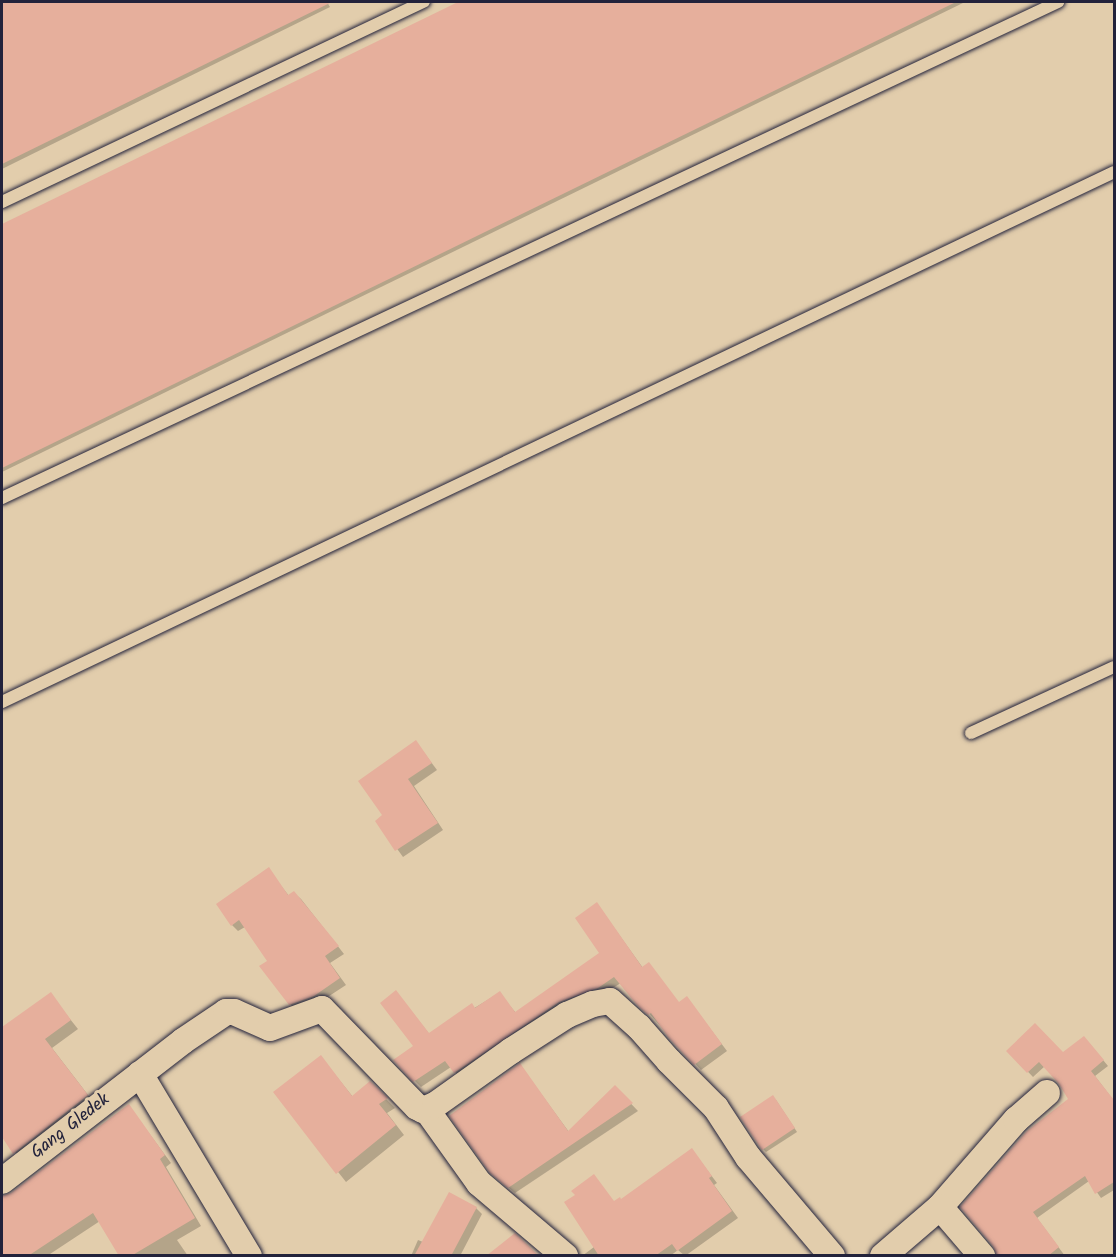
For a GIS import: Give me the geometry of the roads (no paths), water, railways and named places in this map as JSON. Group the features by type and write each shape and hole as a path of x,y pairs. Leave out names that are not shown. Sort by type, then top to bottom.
{"street":[{"path":"564,1256 479,1183 426,1109 567,1016 593,1004 610,1001 639,1027 716,1108 748,1157 831,1256"},
{"name":"Gang Gledek","path":"2,1181 140,1074 226,1012 234,1012 270,1029 322,1009 417,1107 426,1109"},
{"path":"140,1074 249,1256"},
{"path":"883,1256 940,1207 1016,1120 1047,1093"},
{"path":"940,1207 982,1256"}],"lane":[{"path":"2,202 424,2"},
{"path":"2,498 1058,2"},
{"path":"2,702 1114,172"},
{"path":"971,733 1114,667"}]}
